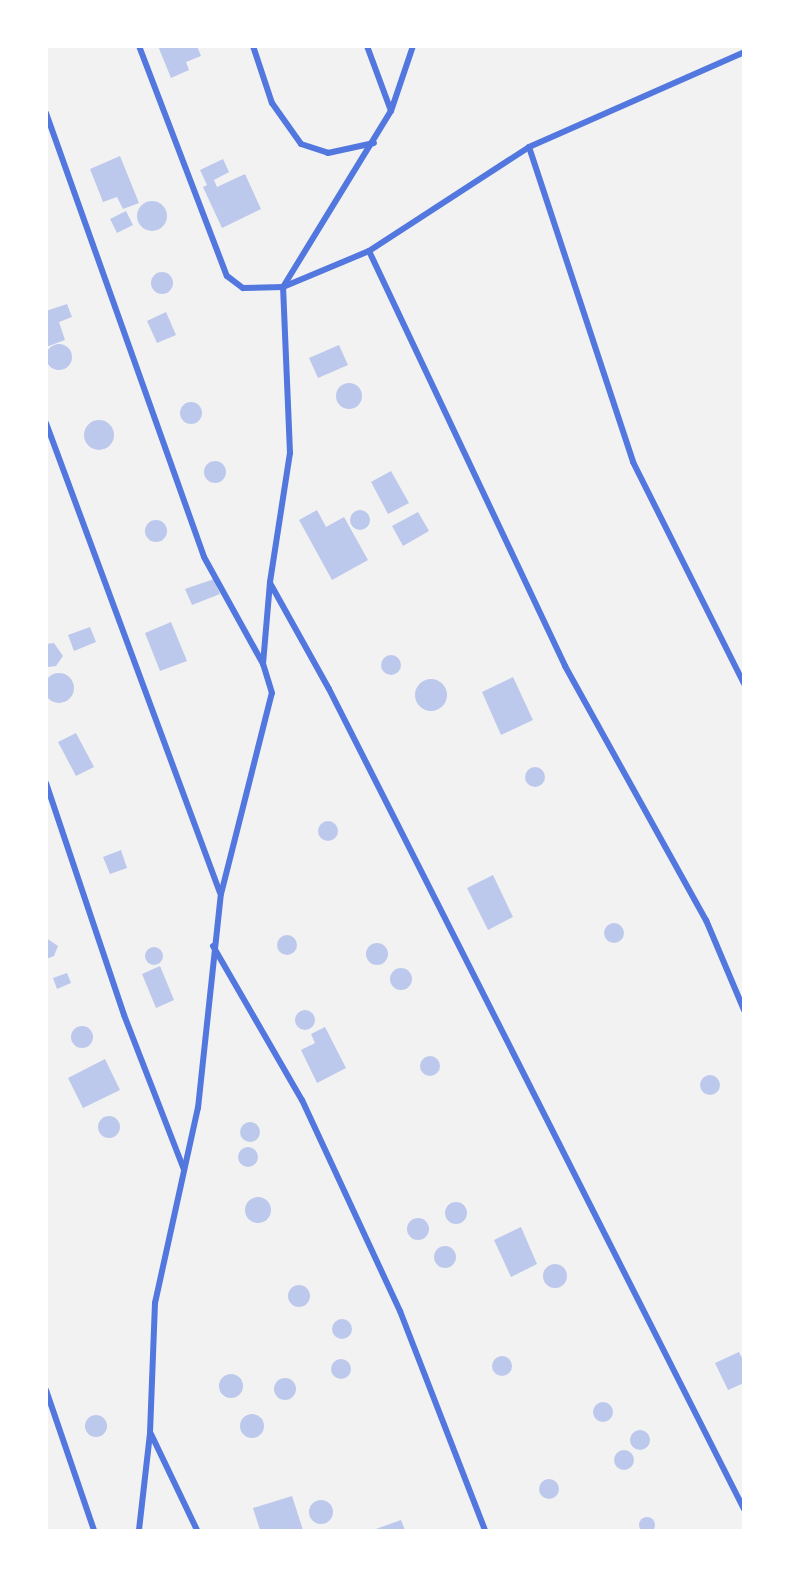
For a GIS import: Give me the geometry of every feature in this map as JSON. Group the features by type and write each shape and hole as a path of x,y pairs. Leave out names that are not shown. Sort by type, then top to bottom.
{"street":[{"path":"139,46 227,276 243,288 283,287 369,251 529,147 744,52"},
{"path":"254,46 272,103 301,144 328,153 374,143"},
{"path":"367,46 391,111"},
{"path":"263,664 270,582 290,453 283,287 374,143 391,111 412,46"},
{"path":"46,113 204,557 263,664 272,693 268,719 220,894 212,945 205,1056 185,1172 155,1303 150,1433 139,1530"},
{"path":"529,147 633,462 744,684"},
{"path":"369,251 565,666 706,920 744,1010"},
{"path":"46,423 220,894"},
{"path":"270,582 330,689 744,1509"},
{"path":"46,783 124,1015 185,1172"},
{"path":"212,945 312,1121 400,1311 485,1530"},
{"path":"46,1390 94,1530"},
{"path":"150,1433 197,1530"}],"building":[{"path":"158,46 197,46 201,56 186,62 189,70 171,78"},
{"path":"120,156 139,203 123,209 117,197 103,202 90,169"},
{"path":"223,159 229,172 214,180 217,187 245,174 261,209 222,228 203,187 207,185 200,170"},
{"path":"152,201 163,205 167,216 163,227 152,231 141,227 137,216 141,205"},
{"path":"126,211 133,225 117,233 110,219"},
{"path":"162,272 170,275 173,283 170,291 162,294 154,291 151,283 154,275"},
{"path":"67,304 72,317 59,322 65,340 46,347 46,311"},
{"path":"166,312 176,335 157,343 147,321"},
{"path":"59,344 68,348 72,357 68,366 59,370 50,366 46,357 50,348"},
{"path":"339,345 348,365 318,378 309,358"},
{"path":"349,383 358,387 362,396 358,405 349,409 340,405 336,396 340,387"},
{"path":"191,402 199,405 202,413 199,421 191,424 183,421 180,413 183,405"},
{"path":"99,420 105,421 113,429 113,441 105,449 99,450 93,449 85,441 84,435 85,429 93,421"},
{"path":"215,461 223,464 226,472 223,480 215,483 207,480 204,472 207,464"},
{"path":"391,471 409,503 388,514 371,482"},
{"path":"317,510 326,527 344,517 368,560 332,580 299,520"},
{"path":"356,510 364,510 370,516 370,524 364,530 356,530 350,524 350,516"},
{"path":"418,512 429,531 403,546 392,526"},
{"path":"156,520 164,523 167,531 164,539 156,542 148,539 145,531 148,523"},
{"path":"214,579 220,594 192,605 185,589"},
{"path":"171,622 187,661 160,671 145,633"},
{"path":"90,627 96,642 74,651 68,635"},
{"path":"54,643 63,656 56,666 48,667 46,644"},
{"path":"391,655 398,658 401,665 398,672 391,675 384,672 381,665 384,658"},
{"path":"59,673 70,677 74,688 70,699 59,703 48,699 44,688 48,677"},
{"path":"513,677 533,720 501,735 482,692"},
{"path":"431,679 442,684 447,695 442,706 431,711 420,706 415,695 420,684"},
{"path":"76,733 94,767 76,776 58,742"},
{"path":"535,767 542,770 545,777 542,784 535,787 528,784 525,777 528,770"},
{"path":"328,821 335,824 338,831 335,838 328,841 321,838 318,831 321,824"},
{"path":"121,850 127,868 110,874 103,857"},
{"path":"493,875 513,917 488,930 467,888"},
{"path":"614,923 621,926 624,933 621,940 614,943 607,940 604,933 607,926"},
{"path":"287,935 294,938 297,945 294,952 287,955 280,952 277,945 280,938"},
{"path":"46,938 58,946 54,956 46,959"},
{"path":"377,943 385,946 388,954 385,962 377,965 369,962 366,954 369,946"},
{"path":"150,947 158,947 163,952 161,963 150,965 145,960 145,952"},
{"path":"160,966 174,1000 156,1008 142,974"},
{"path":"397,968 405,968 412,975 412,983 405,990 397,990 390,983 390,975"},
{"path":"67,973 71,983 57,989 53,978"},
{"path":"301,1010 309,1010 315,1016 315,1024 309,1030 301,1030 295,1024 295,1016"},
{"path":"82,1026 92,1033 93,1037 86,1047 82,1048 72,1041 71,1037 78,1027"},
{"path":"325,1027 346,1068 317,1083 301,1050 315,1043 311,1034"},
{"path":"430,1056 437,1059 440,1066 437,1073 430,1076 423,1073 420,1066 423,1059"},
{"path":"105,1059 120,1090 83,1108 68,1078"},
{"path":"710,1075 717,1078 720,1085 717,1092 710,1095 703,1092 700,1085 703,1078"},
{"path":"109,1116 119,1123 120,1127 113,1137 109,1138 99,1131 98,1127 105,1117"},
{"path":"250,1122 257,1125 260,1132 257,1139 250,1142 243,1139 240,1132 243,1125"},
{"path":"248,1147 255,1150 258,1157 255,1164 248,1167 241,1164 238,1157 241,1150"},
{"path":"258,1197 267,1201 271,1210 267,1219 258,1223 249,1219 245,1210 249,1201"},
{"path":"456,1202 464,1205 467,1213 464,1221 456,1224 448,1221 445,1213 448,1205"},
{"path":"414,1218 422,1218 429,1225 429,1233 422,1240 414,1240 407,1233 407,1225"},
{"path":"521,1227 537,1264 511,1277 494,1240"},
{"path":"445,1246 453,1249 456,1257 453,1265 445,1268 437,1265 434,1257 437,1249"},
{"path":"555,1264 563,1268 567,1276 563,1284 555,1288 547,1284 543,1276 547,1268"},
{"path":"299,1285 307,1288 310,1296 307,1304 299,1307 291,1304 288,1296 291,1288"},
{"path":"342,1319 349,1322 352,1329 349,1336 342,1339 335,1336 332,1329 335,1322"},
{"path":"739,1352 744,1362 744,1383 728,1390 715,1363"},
{"path":"502,1356 509,1359 512,1366 509,1373 502,1376 495,1373 492,1366 495,1359"},
{"path":"341,1359 348,1362 351,1369 348,1376 341,1379 334,1376 331,1369 334,1362"},
{"path":"231,1374 240,1377 243,1386 240,1395 231,1398 222,1395 219,1386 222,1377"},
{"path":"281,1378 289,1378 296,1385 296,1393 289,1400 281,1400 274,1393 274,1385"},
{"path":"603,1402 610,1405 613,1412 610,1419 603,1422 596,1419 593,1412 596,1405"},
{"path":"252,1414 260,1418 264,1426 260,1434 252,1438 244,1434 240,1426 244,1418"},
{"path":"92,1415 100,1415 107,1422 107,1430 100,1437 92,1437 85,1430 85,1422"},
{"path":"636,1430 644,1430 650,1436 650,1444 644,1450 636,1450 630,1444 630,1436"},
{"path":"624,1450 631,1453 634,1460 631,1467 624,1470 617,1467 614,1460 617,1453"},
{"path":"549,1479 556,1482 559,1489 556,1496 549,1499 542,1496 539,1489 542,1482"},
{"path":"292,1496 303,1530 260,1530 253,1508"},
{"path":"321,1500 329,1504 333,1512 329,1520 321,1524 313,1520 309,1512 313,1504"},
{"path":"647,1517 653,1519 655,1525 653,1531 647,1533 641,1531 639,1525 641,1519"},
{"path":"401,1520 405,1530 373,1530"}]}
